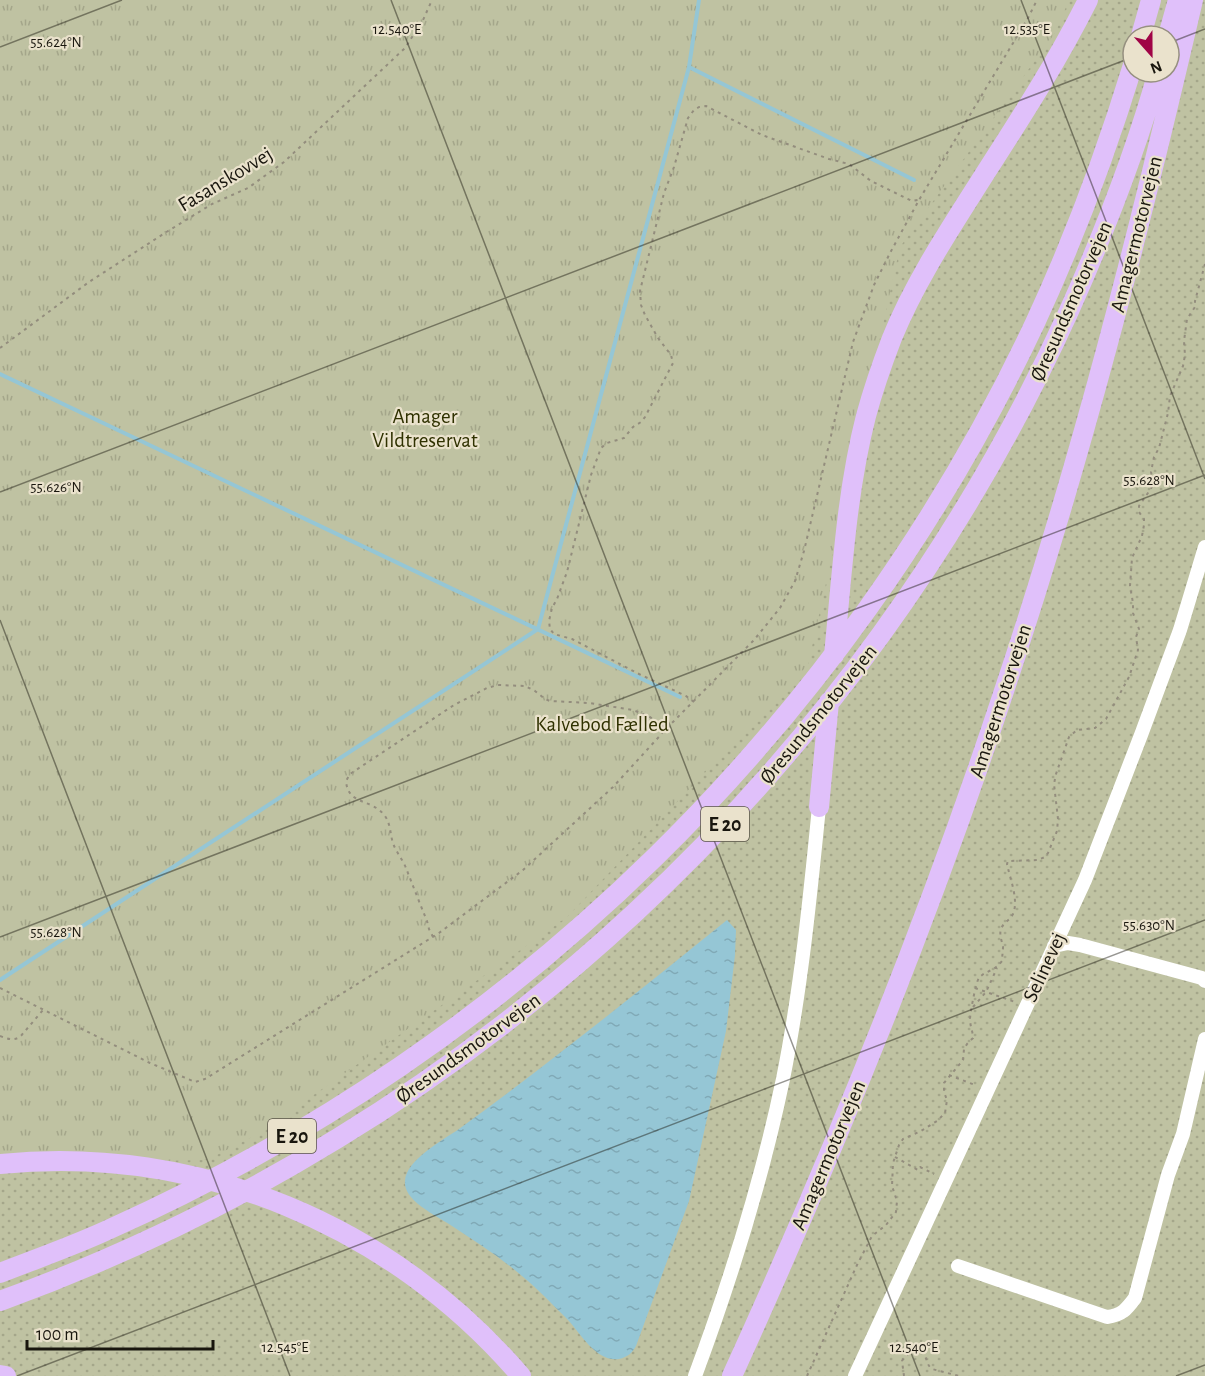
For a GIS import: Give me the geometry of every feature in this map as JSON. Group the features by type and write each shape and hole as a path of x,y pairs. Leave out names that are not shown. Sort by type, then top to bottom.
{"highway":[{"path":"819,807 851,499 873,389 904,311 930,261 1049,71 1088,0"},
{"path":"1144,24 1151,0"},
{"path":"1171,24 1178,0"},
{"name":"Amagermotorvejen","path":"732,1376 806,1208 892,1002 999,708 1056,528 1102,368 1193,0"},
{"name":"Øresundsmotorvejen","path":"0,1273 109,1230 200,1186 300,1131 397,1070 489,1003 556,949 640,873 720,791 830,661 896,568 956,472 1011,373 1059,269 1101,164 1127,84"},
{"name":"Øresundsmotorvejen","path":"0,1301 107,1258 189,1221 316,1152 400,1098 491,1034 569,971 628,920 723,826 783,759 853,673 918,582 977,487 1031,390 1079,288 1119,189 1154,84"},
{"path":"0,1164 58,1161 123,1164 169,1171 224,1184 278,1202 329,1224 382,1254 435,1292 483,1335 521,1376"},
{"path":"0,1375 6,1376"}],"street":[{"name":"Selinevej","path":"855,1376 1085,880 1180,630 1205,547"},
{"path":"695,1376 742,1241 783,1078 801,967 819,807"},
{"path":"1054,946 1068,942 1202,978 1205,981"},
{"path":"958,1266 1107,1317 1117,1316 1126,1309 1135,1298 1168,1175 1183,1134 1205,1039"}],"path":[{"name":"Fasanskovvej","path":"0,348 89,282 212,204 248,188 284,162 405,48 423,20 432,0"},
{"path":"0,988 150,1063 195,1082 205,1079 433,937 523,870 613,787 667,728 754,640 780,608 795,581 853,342 874,285 919,200 1028,18 1036,0"},
{"path":"694,702 572,639 554,634 550,629 549,621 567,572 591,475 601,448 607,443 624,438 633,427 641,422 673,363 640,305 640,291 664,193 688,118 694,110 706,106 762,135 849,164 871,181 912,201 919,200"},
{"path":"973,1007 986,992 1002,961 1000,929 1012,916 1014,909 1014,892 1008,861 1038,860 1048,853 1057,831 1054,784 1069,737 1077,730 1095,728 1106,719 1129,677 1138,650 1136,637 1139,629 1132,613 1130,586 1132,558 1142,536 1144,525 1144,519 1139,512 1140,506 1152,487 1151,472 1154,457 1159,448 1170,396 1183,366 1187,319 1195,307 1205,264"},
{"path":"433,937 393,842 387,820 383,813 374,806 352,796 346,789 346,781 350,774 454,705 487,688 498,685 525,686 550,700 633,710 667,728"},
{"path":"807,1376 872,1236 886,1225 896,1212 897,1201 892,1186 893,1163 899,1145 903,1139 921,1131 945,1113 947,1100 944,1083 963,1060 964,1049 973,1038 970,1016 976,983 980,976 998,966"},
{"path":"975,988 1017,1002"},
{"path":"0,1036 10,1040 20,1037 43,1010"},
{"path":"949,1075 977,1085"},
{"path":"895,1157 918,1170 920,1167 937,1176"},
{"path":"904,1376 902,1361 908,1353 914,1352 924,1356 928,1367 932,1370 960,1376"}],"green space":[{"name":"Kalvebod Fælled","path":"0,0 1205,0 1205,1376 0,1376"},
{"name":"Amager Vildtreservat","path":"0,0 1069,0 1055,33 900,247 808,665 566,918 258,1134 207,1160 0,1164"}],"water":[{"path":"727,920 736,930 726,1031 689,1201 636,1346 625,1357 611,1359 596,1352 568,1320 514,1269 415,1202 406,1188 407,1173 426,1151 561,1052"}],"waterway":[{"path":"0,980 538,629 689,67 699,0"},
{"path":"689,67 914,180"},
{"path":"0,374 680,697"}]}
